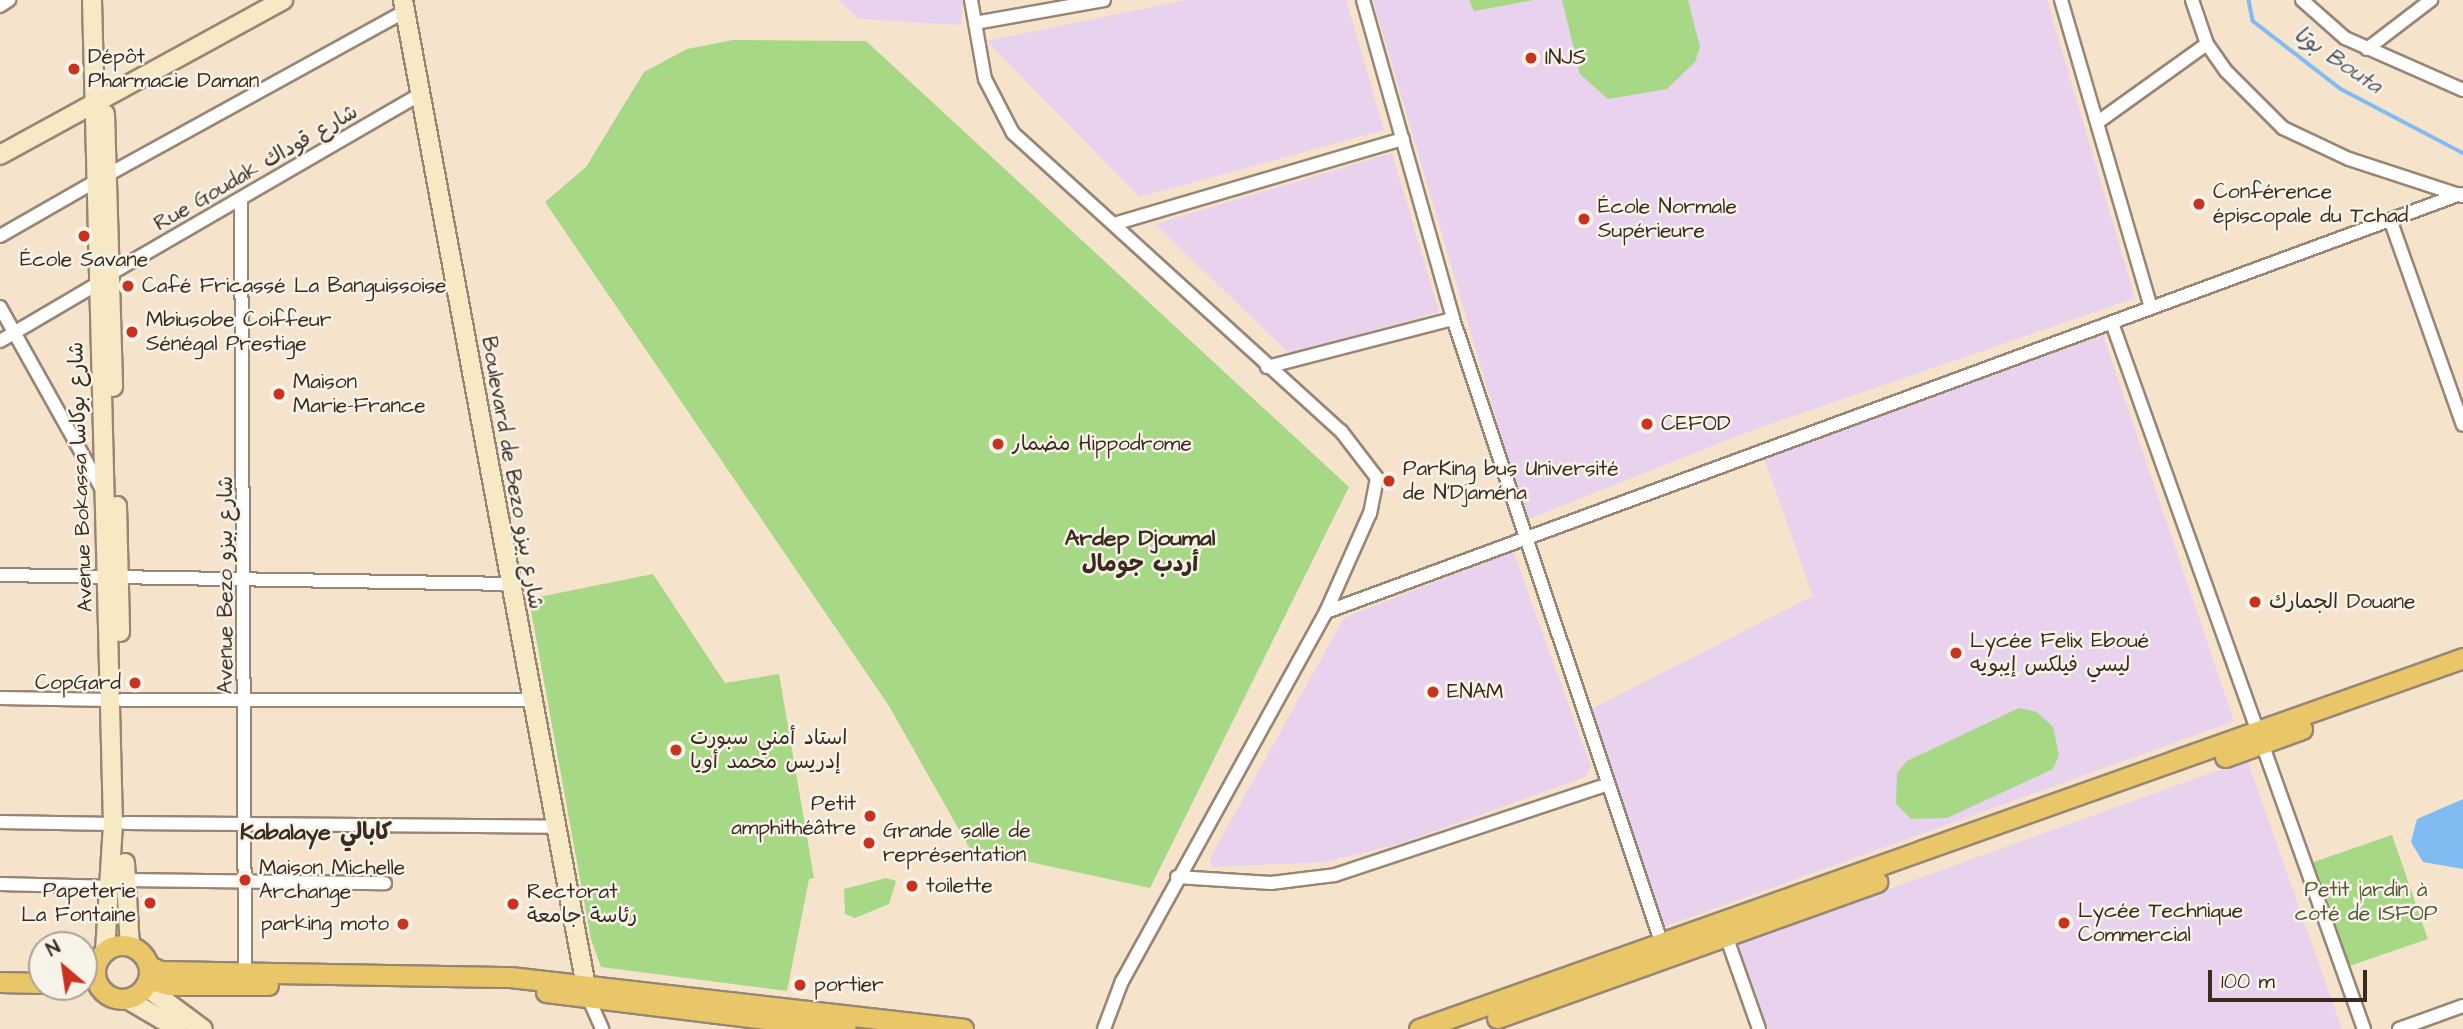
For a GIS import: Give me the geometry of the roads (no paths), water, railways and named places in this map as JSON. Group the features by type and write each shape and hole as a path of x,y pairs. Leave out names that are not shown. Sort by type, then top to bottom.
{"main road":[{"path":"1466,1029 1724,930 2259,738 2463,658"},
{"path":"2259,738 2463,672"},
{"path":"1419,1029 1662,944 1724,930"},
{"path":"98,960 130,946 147,977 169,985 489,986 585,990"},
{"path":"0,971 28,976"},
{"path":"98,988 127,999 147,977 245,972 585,990 767,1013 962,1029"},
{"path":"0,982 28,980"},
{"path":"767,1013 846,1029"}],"street":[{"path":"0,5 9,0"},
{"name":"Avenue Bokassa شارع بوكاسا","path":"92,0 103,178 105,494 113,579"},
{"name":"Avenue Bokassa شارع بوكاسا","path":"99,94 101,0"},
{"path":"0,155 261,0"},
{"path":"0,145 284,0"},
{"path":"971,0 985,79 1013,132 1117,223 1267,367 1341,431 1377,478 1370,513 1325,612 1177,877 1122,981 1104,1029"},
{"path":"975,23 1104,0"},
{"path":"1363,0 1453,319 1522,536 1662,944"},
{"path":"2061,0 2151,307"},
{"path":"2192,0 2207,44 2283,128 2349,159 2462,195"},
{"path":"2302,0 2367,49 2463,90"},
{"path":"2367,49 2431,0"},
{"path":"0,236 404,6"},
{"name":"Boulevard de Bezo شارع بيزو","path":"404,6 585,990"},
{"path":"2098,122 2207,44"},
{"name":"Rue Goudak شارع قوداك","path":"0,341 421,94"},
{"path":"1117,223 1403,139"},
{"path":"1325,612 1522,536 2462,195"},
{"name":"Avenue Bezo شارع بيزو","path":"241,199 245,972"},
{"path":"2390,222 2463,425"},
{"name":"Avenue Bokassa شارع بوكاسا","path":"104,279 119,883 130,946"},
{"path":"0,307 105,494"},
{"path":"1267,367 1453,319"},
{"path":"2112,323 2364,1029"},
{"path":"0,575 509,584"},
{"path":"0,698 530,700"},
{"path":"1177,877 1271,883 1335,875 1606,785"},
{"path":"0,822 245,822 556,827"},
{"path":"0,884 245,880 385,883"},
{"name":"Avenue Bokassa شارع بوكاسا","path":"98,951 119,883"},
{"path":"1724,930 1759,1029"},
{"path":"147,977 203,1029"},
{"path":"585,990 602,1029"},
{"path":"127,999 178,1029"},
{"path":"2399,1029 2463,1006"}],"water":[{"path":"2463,799 2463,869 2423,862 2411,842 2417,819"}],"waterway":[{"name":"بوتا Bouta","path":"2249,0 2253,21 2341,89 2463,153"}],"place":[{"name":"INJS","path":"1531,58"},
{"name":"Dépôt Pharmacie Daman","path":"74,69"},
{"name":"Conférence épiscopale du Tchad","path":"2199,204"},
{"name":"École Normale Supérieure","path":"1584,219"},
{"name":"École Savane","path":"84,236"},
{"name":"Café Fricassé La Banguissoise","path":"128,286"},
{"name":"Mbiusobe Coiffeur Sénégal Prestige","path":"132,332"},
{"name":"Maison Marie-France","path":"279,394"},
{"name":"CEFOD","path":"1647,424"},
{"name":"مضمار Hippodrome","path":"998,444"},
{"name":"ParKing bus Université de N'Djaména","path":"1389,481"},
{"name":"الجمارك Douane","path":"2255,602"},
{"name":"Lycée Felix Eboué ليسي فيلكس إيبويه","path":"1956,653"},
{"name":"CopGard","path":"135,683"},
{"name":"ENAM","path":"1433,692"},
{"name":"استاد أمني سبورت إدريس محمد أويا","path":"676,750"},
{"name":"Petit amphithéâtre","path":"870,816"},
{"name":"Grande salle de représentation","path":"869,843"},
{"name":"Maison Michelle Archange","path":"245,880"},
{"name":"toilette","path":"912,886"},
{"name":"Papeterie La Fontaine","path":"150,903"},
{"name":"Rectorat رئاسة جامعة","path":"513,904"},
{"name":"Lycée Technique Commercial","path":"2064,923"},
{"name":"parking moto","path":"403,924"},
{"name":"portier","path":"800,985"}],"district":[{"name":"Ardep Djoumal أردب جومال","path":"1140,551"},
{"name":"Kabalaye كابالي","path":"316,832"}],"park label":[{"name":"Petit jardin à coté de ISFOP","path":"2366,902"}]}
